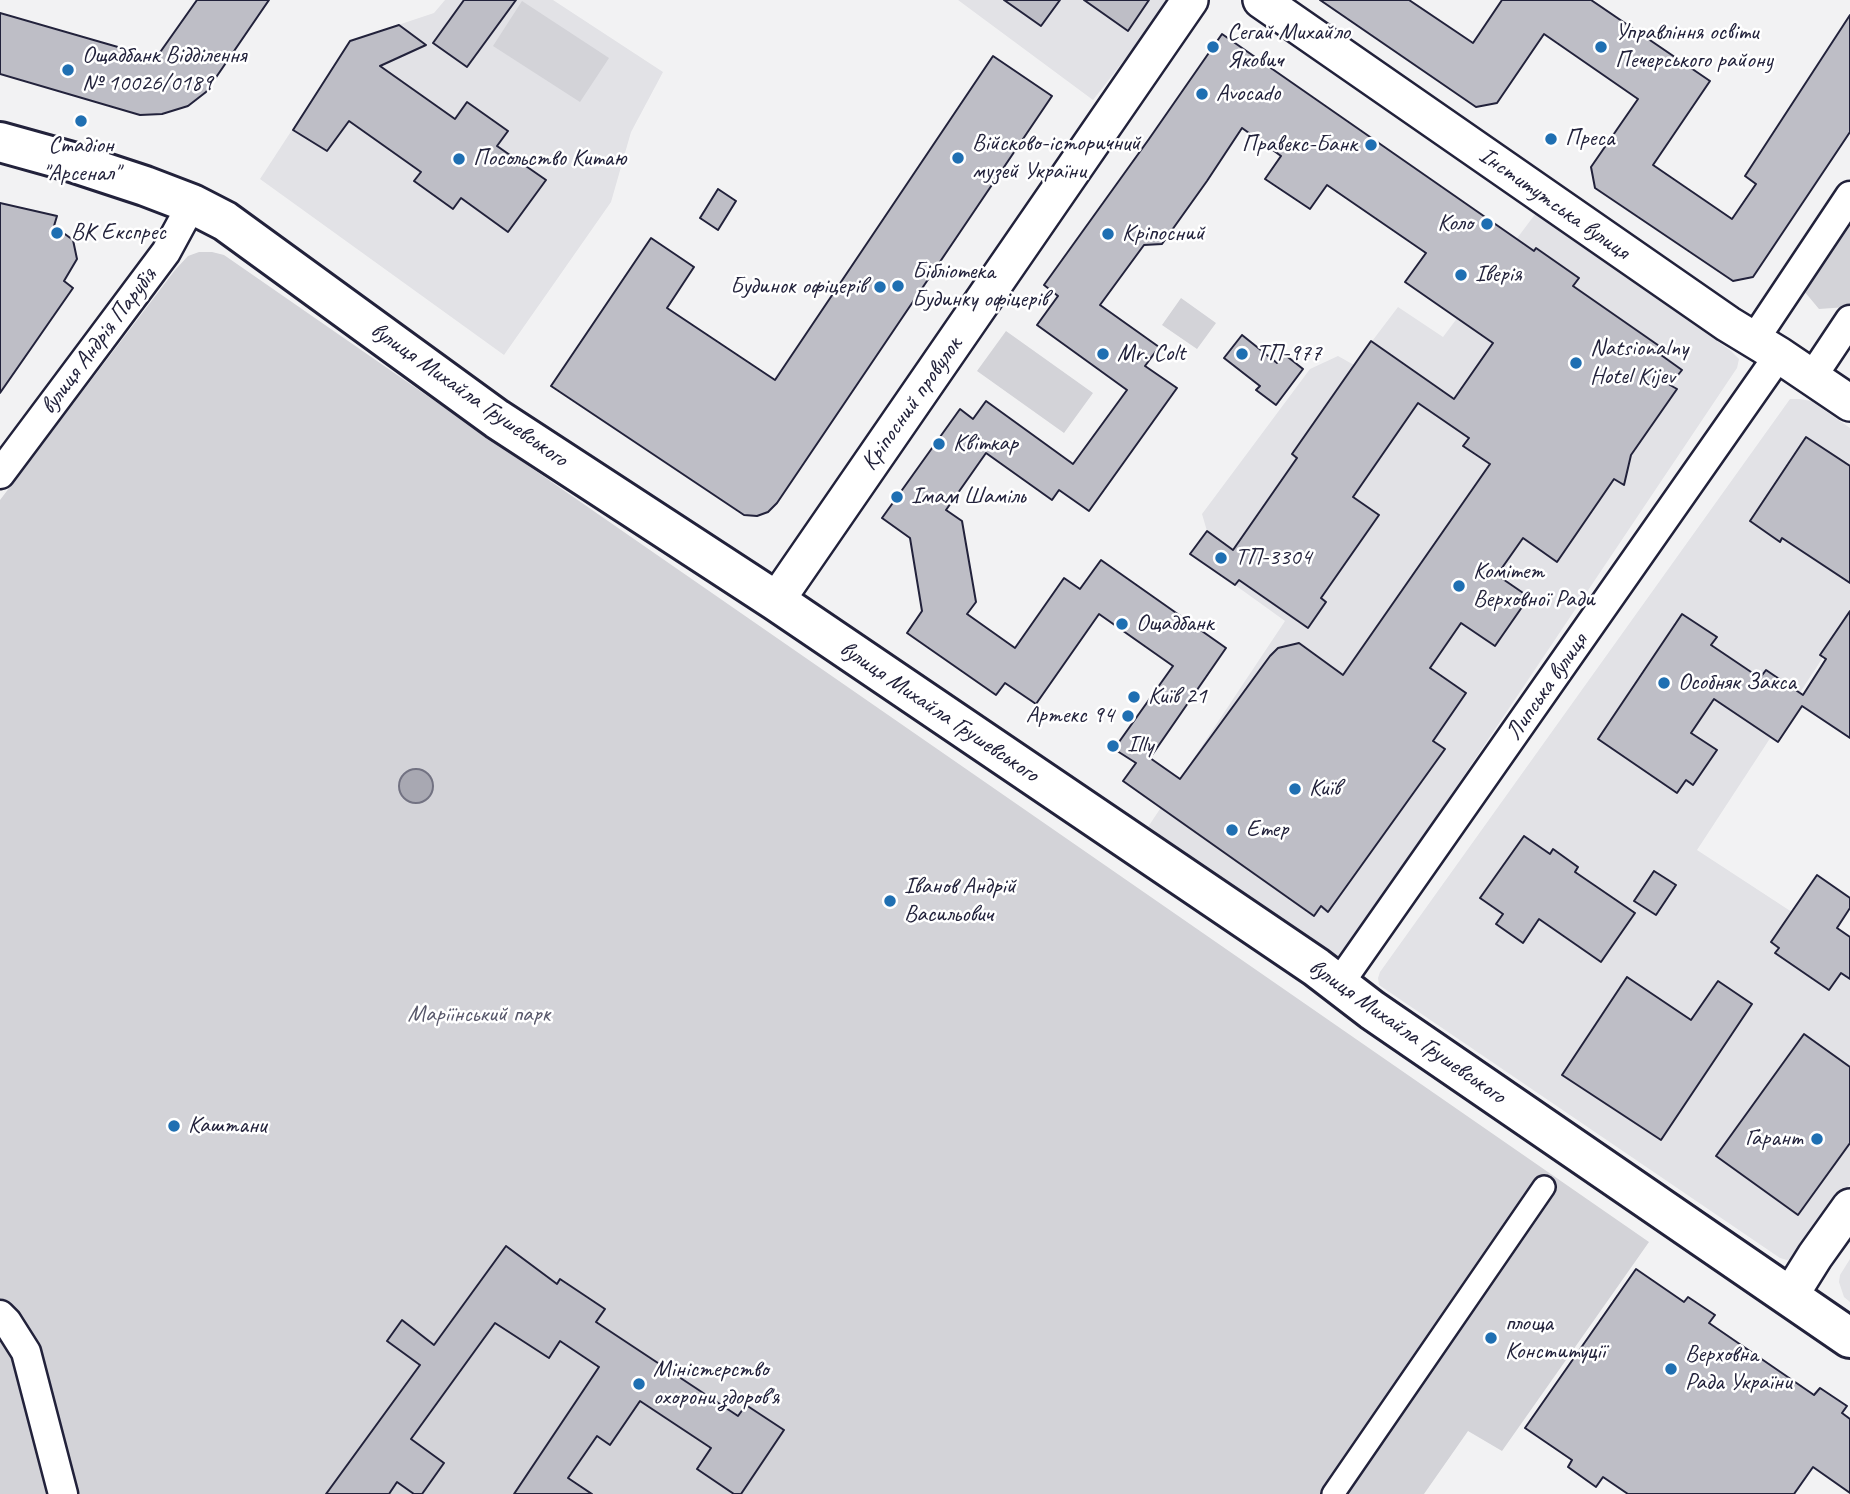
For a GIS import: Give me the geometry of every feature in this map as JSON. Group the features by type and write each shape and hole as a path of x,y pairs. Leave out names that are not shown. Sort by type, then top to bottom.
{"main road":[{"name":"вулиця Михайла Грушевського","path":"0,142 121,178 191,204 225,221 497,419 776,601 1304,959 1850,1338"}],"street":[{"name":"Кріпосний провулок","path":"776,601 1190,0"},
{"name":"Інститутська вулиця","path":"1261,0 1554,204 1850,403"},
{"name":"Липська вулиця","path":"1338,985 1767,348 1850,196"},
{"name":"вулиця Андрія Парубія","path":"0,474 166,252 191,204"},
{"path":"1812,377 1850,320"},
{"path":"1333,1494 1544,1187"},
{"path":"1790,1296 1850,1207"},
{"path":"0,1315 8,1322 26,1352 63,1494"}],"shaded area":[{"path":"445,0 553,0 663,72 631,132 611,202 504,355 260,179 350,41 434,13"},
{"path":"958,0 1171,0 1093,100"},
{"path":"1536,213 1731,351 1739,359 1737,368 1345,953 1338,958 1329,956 1148,827 1285,621 1235,585 1251,562 1207,531 1202,514 1310,369 1338,356 1354,365 1398,307 1443,337"},
{"path":"1790,399 1811,401 1850,428 1850,616 1697,850 1850,950 1850,1184 1796,1257 1787,1260 1780,1258 1379,985 1378,978"},
{"path":"416,769 428,774 433,786 428,798 416,803 404,798 399,786 404,774"},
{"path":"1850,1259 1850,1302 1844,1297 1839,1282 1840,1275"}],"green space":[{"path":"522,1 609,58 580,102 493,46"},
{"path":"1850,196 1850,303 1847,307 1819,309 1799,285"},
{"name":"Маріїнський парк","path":"199,252 224,255 1649,1242 1502,1451 1468,1431 1424,1494 0,1494 0,500 175,270 188,256"},
{"path":"1181,298 1216,323 1197,349 1162,325"},
{"path":"1006,331 1093,393 1064,433 977,371"}],"building":[{"path":"197,0 269,0 206,92 188,106 162,114 140,115 0,74 0,13 156,58"},
{"path":"464,0 516,0 467,67 433,43"},
{"path":"1004,0 1060,0 1041,26"},
{"path":"1084,0 1149,0 1128,31"},
{"path":"1320,0 1409,0 1473,43 1502,0 1591,0 1710,81 1653,165 1732,219 1756,184 1745,176 1850,15 1850,132 1753,277 1733,281 1595,188 1591,167 1638,99 1544,34 1497,103 1476,107"},
{"name":"Посольство Китаю","path":"399,25 426,45 380,66 455,119 467,102 508,131 497,146 546,180 508,232 461,198 453,209 414,181 421,172 349,121 327,151 293,130 350,41"},
{"path":"1222,34 1534,251 1536,248 1579,278 1573,286 1665,350 1661,355 1682,370 1670,385 1677,389 1631,455 1624,485 1614,479 1557,562 1523,538 1497,575 1529,597 1495,646 1461,623 1430,668 1466,693 1433,741 1445,749 1328,912 1321,906 1314,916 1123,781 1136,763 1114,749 1173,666 1099,614 1036,704 1005,683 996,695 907,633 922,611 910,538 882,518 960,409 973,419 986,401 1073,464 1127,390 1037,325 1058,296 1044,285","holes":["1242,128 1281,156 1265,179 1310,209 1327,185 1426,253 1405,282 1493,343 1454,399 1371,341 1292,454 1297,458 1233,550 1207,531 1190,554 1235,585 1239,580 1308,628 1326,602 1321,598 1379,515 1353,497 1418,403 1469,438 1463,446 1490,464 1343,675 1299,643 1278,648 1180,779 1150,758 1226,648 1101,560 1080,589 1064,578 1015,648 967,614 976,602 962,521 946,510 986,453 1052,500 1059,490 1089,511 1177,388 1145,366 1159,347 1100,305 1144,245 1162,244"]},
{"name":"Будинок офіцерів","path":"993,56 1052,96 777,503 768,512 757,516 744,515 551,386 651,238 694,267 667,308 775,380"},
{"path":"718,189 736,201 718,230 700,218"},
{"path":"0,203 57,216 54,226 73,240 77,259 64,281 73,288 0,393"},
{"path":"1242,335 1277,363 1284,354 1303,369 1276,405 1256,390 1260,386 1224,358"},
{"path":"1806,437 1850,466 1850,583 1782,538 1780,542 1750,521"},
{"path":"1850,611 1850,738 1802,706 1778,742 1714,699 1691,733 1717,750 1693,785 1686,780 1677,793 1598,739 1682,614 1717,637 1711,645 1760,678 1766,670 1803,695 1826,659 1820,655"},
{"path":"1524,836 1550,854 1553,849 1578,867 1575,872 1635,913 1601,962 1539,919 1523,943 1496,924 1503,914 1480,898"},
{"path":"1654,871 1676,885 1656,915 1634,901"},
{"path":"1817,875 1850,898 1850,908 1837,928 1850,937 1850,979 1841,973 1829,990 1775,953 1779,948 1771,942"},
{"path":"1627,977 1691,1020 1718,981 1752,1004 1661,1140 1562,1075"},
{"path":"1804,1034 1850,1067 1850,1143 1798,1215 1716,1156"},
{"path":"506,1246 557,1284 560,1279 605,1309 596,1322 738,1416 746,1405 784,1430 741,1494 734,1494 697,1469 711,1448 640,1401 610,1445 597,1436 568,1478 592,1494 514,1494 599,1367 560,1341 549,1358 495,1323 411,1439 444,1463 422,1494 414,1494 397,1482 389,1494 326,1494 420,1365 387,1341 402,1320 434,1345"},
{"name":"Верховна Рада України","path":"1636,1269 1684,1302 1688,1297 1715,1315 1709,1323 1814,1395 1820,1388 1847,1406 1842,1413 1850,1419 1850,1493 1813,1467 1794,1494 1628,1494 1603,1477 1596,1487 1568,1467 1572,1460 1525,1428"}],"place":[{"name":"Сегай Михайло Якович","path":"1213,47"},
{"name":"Управління освіти Печерського району","path":"1601,47"},
{"name":"Ощадбанк Відділення № 10026/0189","path":"68,70"},
{"name":"Avocado","path":"1202,94"},
{"name":"Стадіон \"Арсенал\"","path":"81,121"},
{"name":"Преса","path":"1551,139"},
{"name":"Правекс-Банк","path":"1371,145"},
{"name":"Війсково-історичний музей України","path":"958,158"},
{"name":"Посольство Китаю","path":"459,159"},
{"name":"Коло","path":"1487,224"},
{"name":"ВК Експрес","path":"57,233"},
{"name":"Кріпосний","path":"1108,234"},
{"name":"Іверія","path":"1461,275"},
{"name":"Бібліотека Будинку офіцерів","path":"898,286"},
{"name":"Будинок офіцерів","path":"880,287"},
{"name":"Mr. Colt","path":"1103,354"},
{"name":"ТП-977","path":"1242,354"},
{"name":"Natsionalny Hotel Kijev","path":"1576,363"},
{"name":"Квіткар","path":"939,444"},
{"name":"Імам Шаміль","path":"897,497"},
{"name":"ТП-3304","path":"1221,558"},
{"name":"Комітет Верховної Ради","path":"1459,586"},
{"name":"Ощадбанк","path":"1122,624"},
{"name":"Особняк Закса","path":"1664,683"},
{"name":"Київ 21","path":"1134,697"},
{"name":"Артекс 94","path":"1128,716"},
{"name":"Illy","path":"1113,746"},
{"name":"Київ","path":"1295,789"},
{"name":"Етер","path":"1232,830"},
{"name":"Іванов Андрій Васильович","path":"890,901"},
{"name":"Каштани","path":"174,1126"},
{"name":"Гарант","path":"1817,1139"},
{"name":"площа Конституції","path":"1491,1338"},
{"name":"Верховна Рада України","path":"1671,1369"},
{"name":"Міністерство охорони здоров'я","path":"639,1384"}]}
